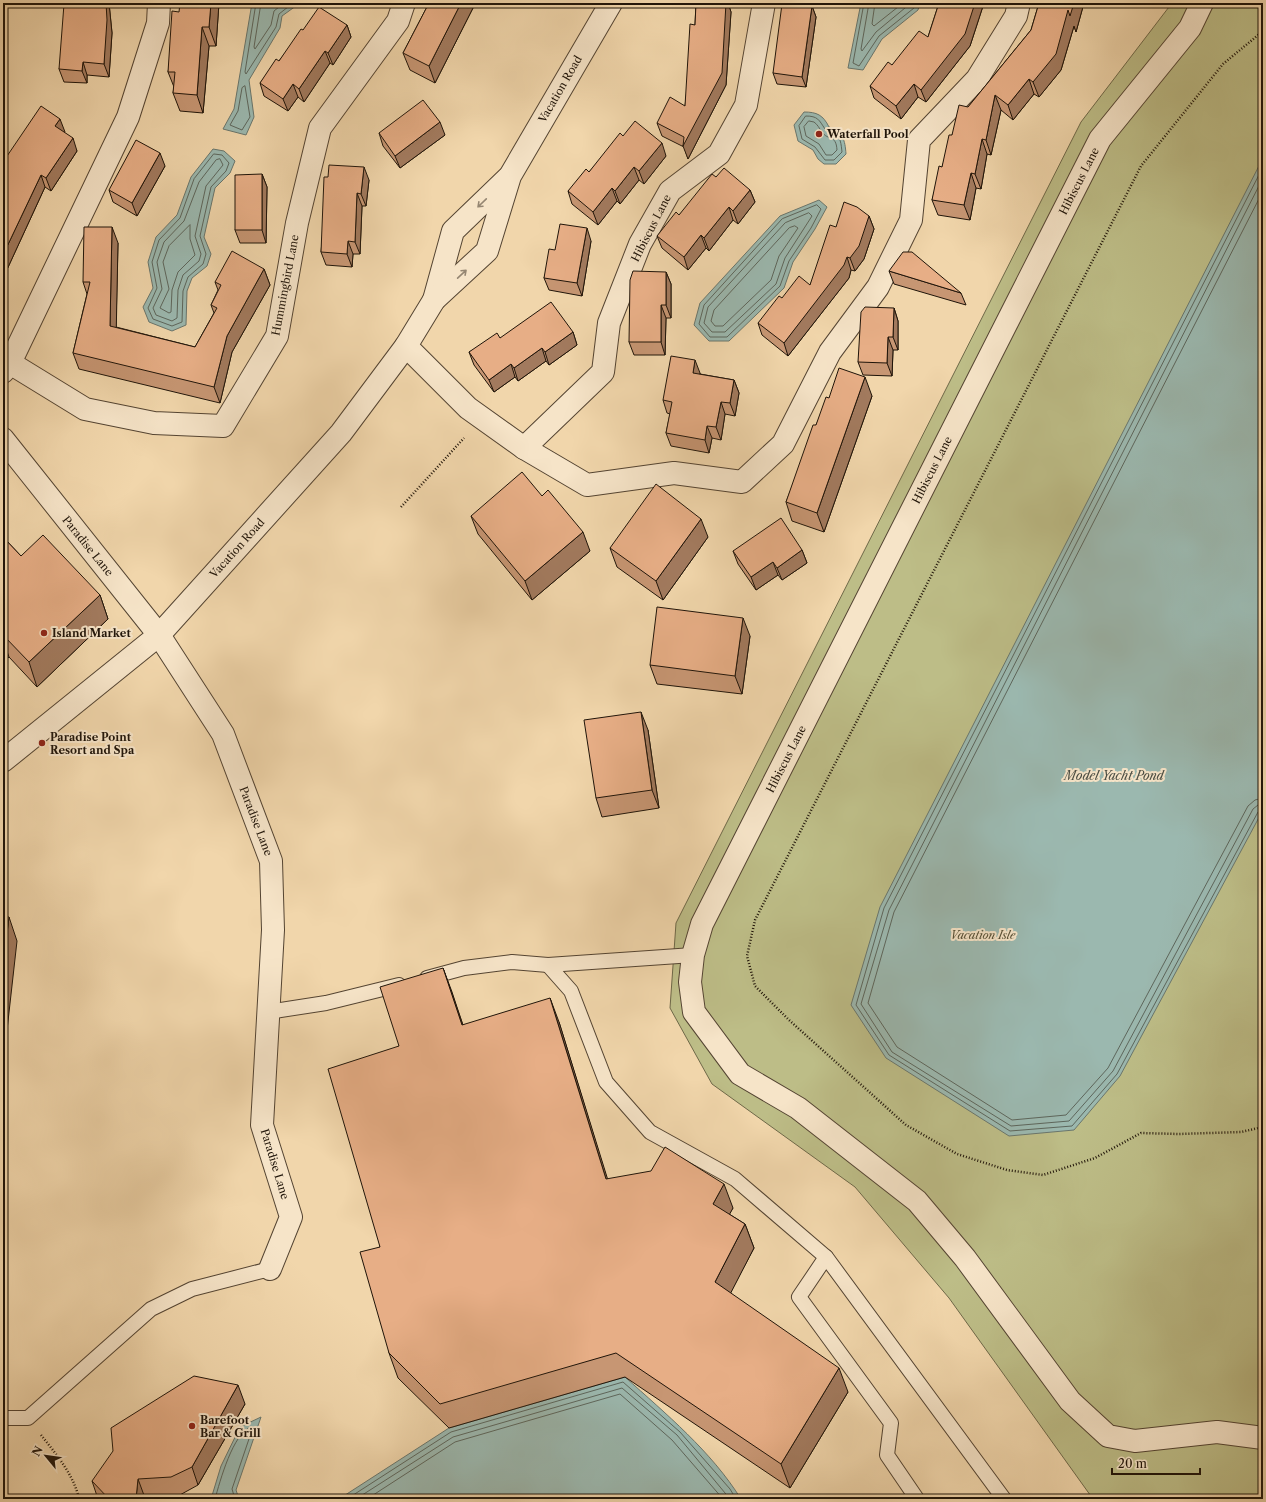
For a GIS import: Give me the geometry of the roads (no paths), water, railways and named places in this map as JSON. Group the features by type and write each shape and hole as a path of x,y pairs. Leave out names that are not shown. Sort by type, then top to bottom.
{"street":[{"name":"Hummingbird Lane","path":"159,3 158,23 128,117 6,367 85,409 154,423 223,426 277,336 297,223 320,128 398,21 404,3"},
{"name":"Vacation Road","path":"3,761 67,711 159,634 341,434 406,346 434,300 487,251 510,176 611,3"},
{"name":"Hibiscus Lane","path":"524,448 603,372 609,323 640,244 670,191 719,154 746,105 764,3"},
{"path":"406,346 468,408 524,448 587,485 674,473 742,482 783,444 830,352 878,287 911,220 919,140 977,79 1016,16 1019,3"},
{"name":"Hibiscus Lane","path":"1202,3 1190,28 1100,140 702,924 693,955 690,982 694,1012 740,1074 798,1108 917,1201 965,1258 1070,1401 1108,1436 1135,1441 1217,1432 1263,1438"},
{"name":"Vacation Road","path":"434,300 453,231 510,176"},
{"name":"Paradise Lane","path":"3,440 159,634 223,734 271,861 273,930 262,1125 291,1217 270,1269"}],"lane":[{"path":"268,1012 326,1003 464,968 512,962 548,965 693,955"},
{"path":"548,965 571,991 606,1082 650,1132 735,1179 826,1257 1004,1499"},
{"path":"826,1257 798,1297 891,1423 888,1455 917,1499"},
{"path":"3,1418 28,1418 151,1309 192,1289 270,1269"}],"water":[{"path":"252,3 300,3 282,16 280,28 249,80 254,117 246,135 223,129 234,109"},
{"path":"861,3 920,3 918,10 882,39 863,70 848,68"},
{"name":"Waterfall Pool","path":"804,112 819,115 829,127 837,131 842,137 846,154 836,164 824,164 818,159 813,150 798,141 794,125"},
{"path":"213,149 224,151 235,161 230,173 215,188 204,237 211,254 207,266 192,278 187,291 186,325 172,331 149,322 143,307 153,288 148,262 156,237 177,215 191,177"},
{"name":"Model Yacht Pond","path":"1263,158 1263,810 1120,1076 1074,1130 1009,1136 886,1058 851,1005 880,907"},
{"path":"819,200 827,207 815,229 793,262 784,288 729,341 709,341 694,325 700,303 780,216"},
{"path":"625,1377 672,1419 702,1449 729,1481 741,1499 339,1499 449,1428"},
{"path":"261,1417 236,1490 239,1499 211,1499 221,1466 240,1427"}],"place":[{"name":"Waterfall Pool","path":"819,134"},
{"name":"Island Market","path":"44,633"},
{"name":"Paradise Point Resort and Spa","path":"42,743"},
{"name":"Barefoot Bar & Grill","path":"192,1426"}],"park label":[{"name":"Vacation Isle","path":"983,935"}]}
